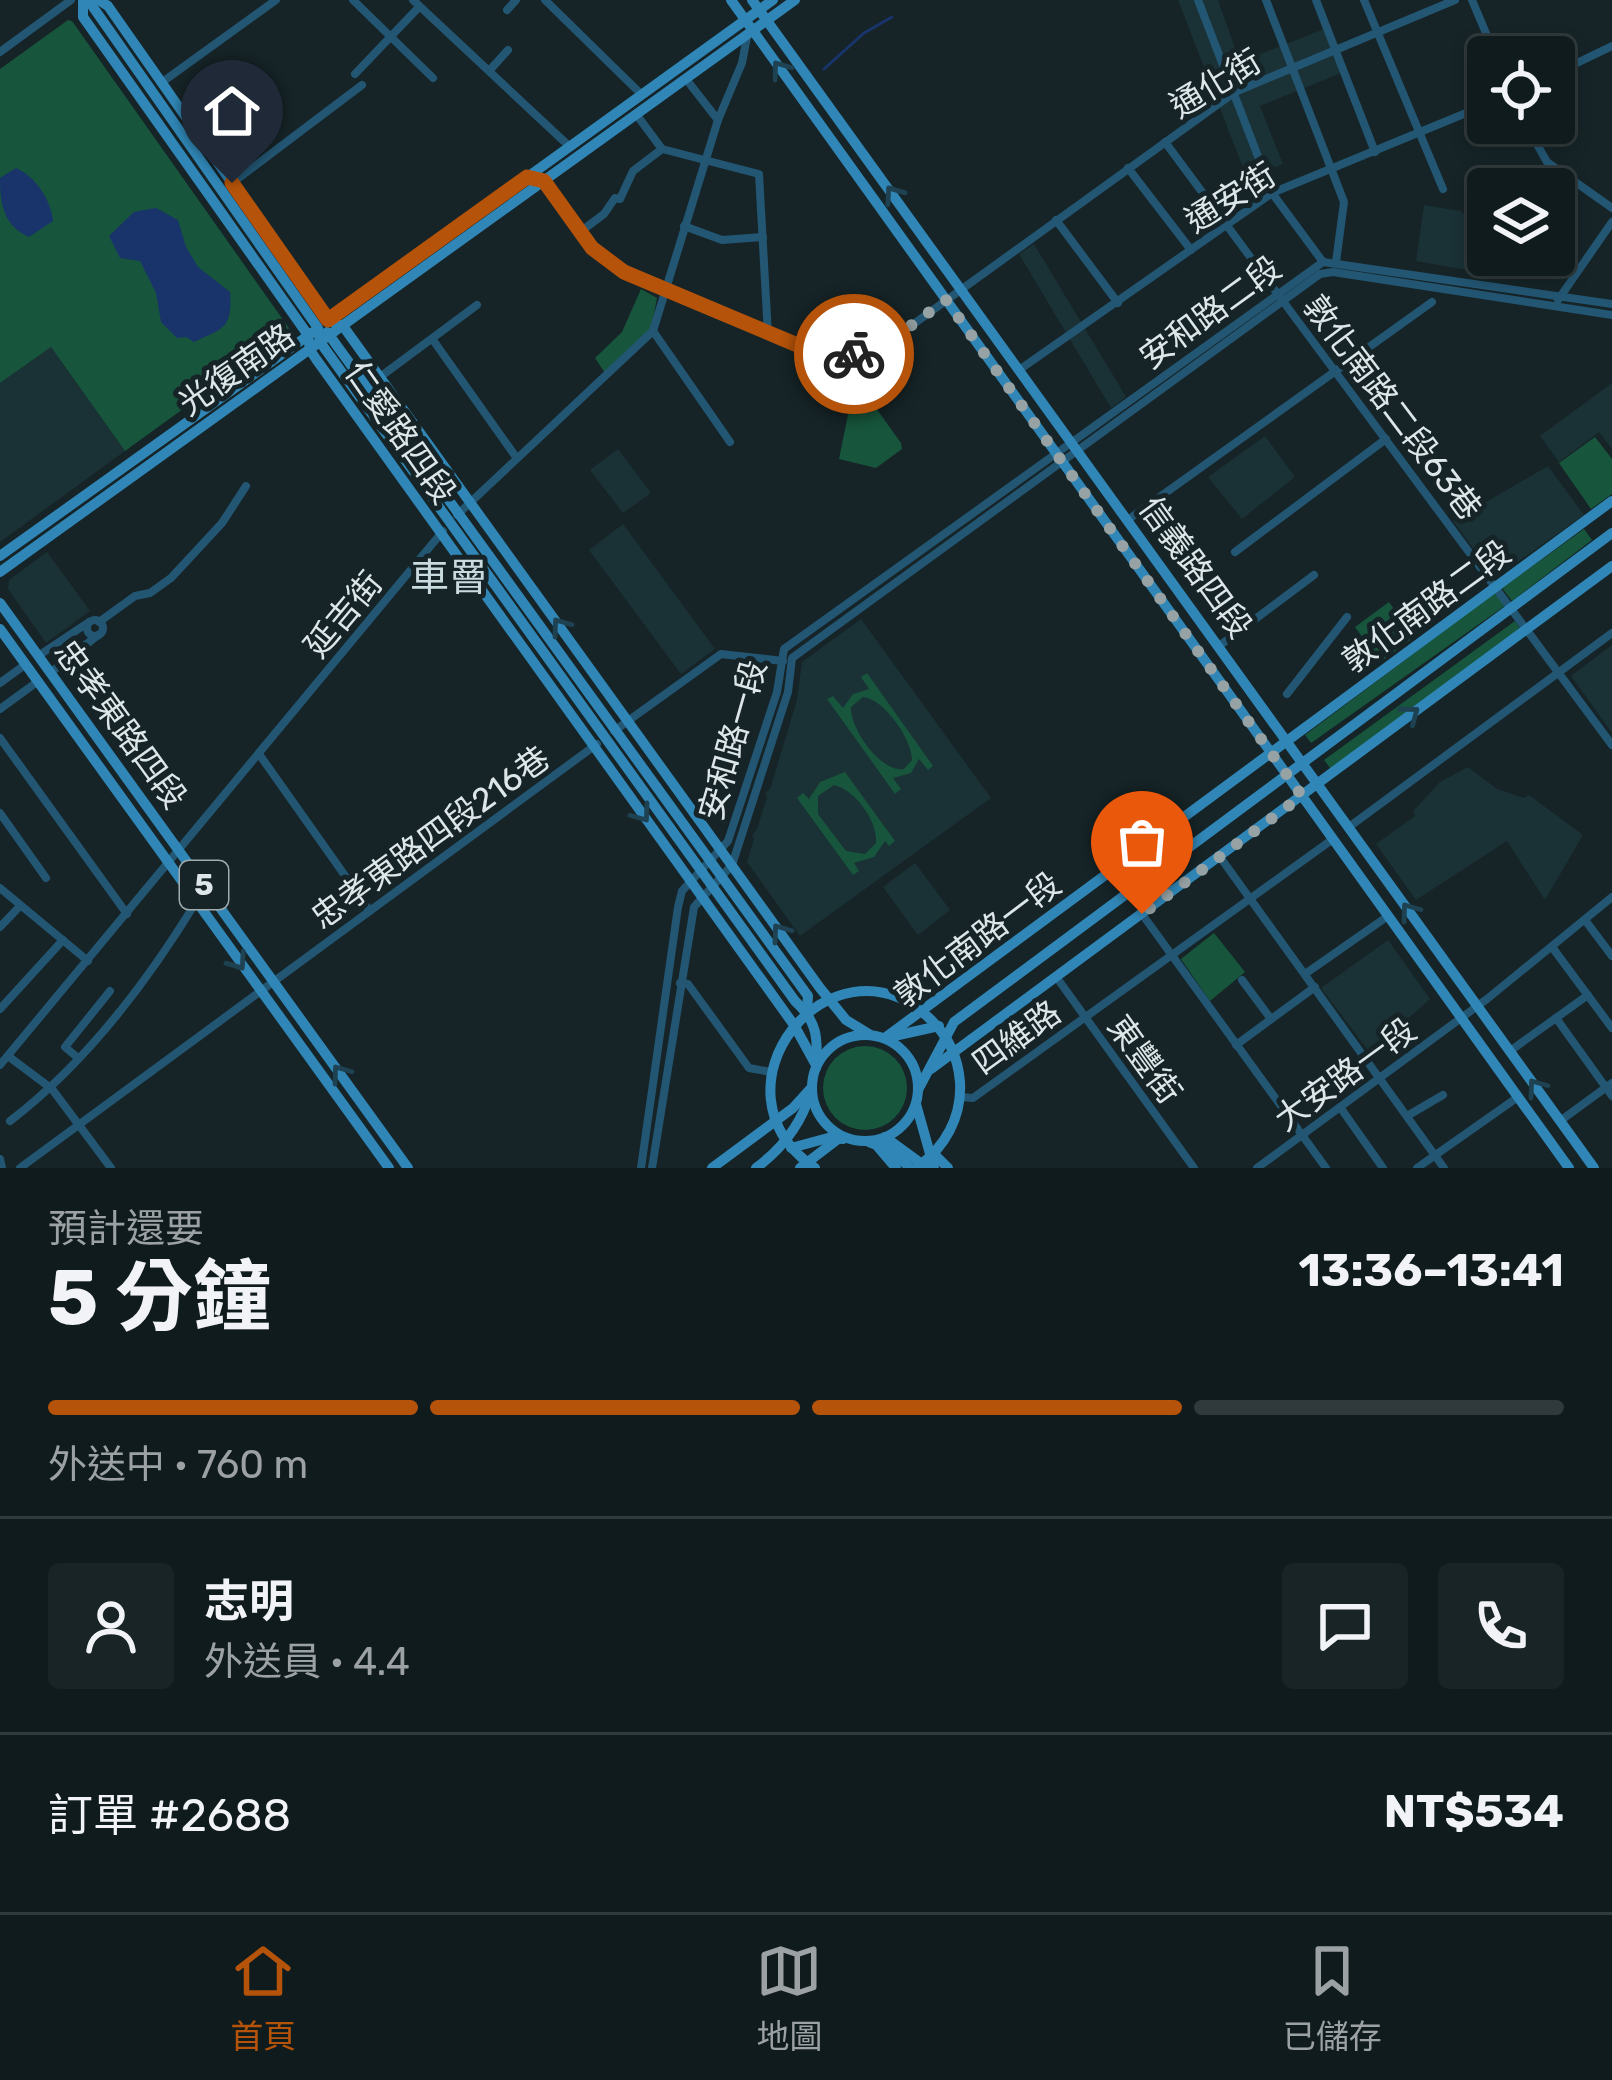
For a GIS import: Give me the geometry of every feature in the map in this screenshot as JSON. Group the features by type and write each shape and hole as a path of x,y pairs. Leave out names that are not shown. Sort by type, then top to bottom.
{"main road":[{"name":"信義路四段","path":"731,0 946,300 1066,452 1271,753 1569,1168"},
{"name":"光復南路","path":"0,572 686,79 773,0"},
{"name":"光復南路","path":"760,9 795,0"},
{"name":"仁愛路四段","path":"95,4 161,82 232,183 318,328 450,523 712,862 717,880"},
{"name":"仁愛路四段","path":"95,4 318,328 460,511 702,871 717,880 808,996 808,1012 819,1040 816,1066"},
{"name":"信義路四段","path":"760,9 1019,370 1066,452 1130,519 1594,1168"},
{"name":"光復南路","path":"0,556 641,94 748,25"},
{"name":"仁愛路四段","path":"326,338 380,377 829,999 846,1020 878,1036"},
{"name":"仁愛路四段","path":"326,338 440,534 794,1025 816,1066"},
{"name":"敦化南路二段","path":"1271,753 1612,501"},
{"name":"敦化南路二段","path":"1303,764 1612,533"},
{"path":"928,1071 1612,566"},
{"name":"忠孝東路四段","path":"0,603 408,1168"},
{"name":"忠孝東路四段","path":"0,629 388,1168"},
{"name":"敦化南路一段","path":"878,1036 923,1012 1271,753"},
{"name":"敦化南路一段","path":"878,1036 941,1031 1303,764"},
{"path":"756,1168 789,1144 806,1109 816,1066 840,1041 878,1036 905,1052 915,1070 916,1104 904,1124 808,1166 789,1144 776,1120 771,1072 779,1047 808,1012 829,999 858,992 902,1000 923,1012 954,1054 960,1097 952,1126 925,1164"},
{"name":"敦化南路一段","path":"919,1090 941,1031"},
{"path":"712,1168 812,1088"},
{"path":"812,1088 828,1126 925,1164 948,1168"},
{"path":"916,1104 925,1164"},
{"path":"789,1144 863,1140 896,1168"}],"street":[{"path":"0,52 71,0"},
{"path":"161,82 276,0"},
{"path":"353,0 433,78"},
{"path":"355,74 418,5 429,0"},
{"path":"507,10 516,0"},
{"path":"545,0 641,94"},
{"path":"1198,0 1272,193 1323,262"},
{"path":"1266,0 1344,202 1336,262"},
{"path":"1316,0 1375,152"},
{"path":"1364,0 1443,189"},
{"name":"通化街","path":"544,181 580,232 609,262 814,352 857,353 890,341 1235,92 1455,0"},
{"path":"1472,0 1487,36"},
{"path":"418,5 569,146"},
{"path":"730,442 653,331 718,120 742,63 748,25"},
{"path":"1575,64 1612,46"},
{"path":"488,71 508,50"},
{"path":"686,79 718,120"},
{"path":"232,183 362,85"},
{"name":"通安街","path":"1019,370 1272,193 1467,113"},
{"path":"636,115 662,149 759,174 768,335"},
{"name":"敦化南路二段63巷","path":"1165,142 1612,745"},
{"path":"1537,144 1547,163 1612,208"},
{"path":"580,232 604,214 615,198 620,199 633,171 662,149"},
{"path":"1128,168 1190,250"},
{"path":"527,177 544,181"},
{"path":"1056,220 1118,303"},
{"path":"1557,300 1612,222"},
{"path":"684,226 722,240 763,237"},
{"name":"安和路二段","path":"1066,452 1323,262 1557,300 1612,315"},
{"name":"安和路二段","path":"1281,297 1320,274 1333,272 1612,304"},
{"path":"1130,519 1432,302"},
{"path":"380,377 478,305"},
{"name":"延吉街","path":"0,1065 460,511 653,331"},
{"path":"433,340 516,458"},
{"path":"1235,552 1386,439"},
{"name":"安和路一段","path":"785,661 1066,452"},
{"path":"38,656 171,578 222,523 246,486"},
{"path":"1220,646 1315,575"},
{"path":"1287,694 1346,617"},
{"path":"50,673 98,634 88,632 94,622"},
{"path":"1349,827 1612,633"},
{"name":"忠孝東路四段216巷","path":"20,1168 721,654 785,661"},
{"name":"安和路一段","path":"641,1168 677,907 682,891 722,850 734,827 785,661"},
{"name":"安和路一段","path":"652,1168 688,928 694,907 733,865 788,692 785,661"},
{"path":"0,683 26,664"},
{"path":"0,709 38,681"},
{"path":"0,738 127,914"},
{"path":"259,754 370,911"},
{"path":"0,813 46,878"},
{"name":"四維路","path":"960,1097 973,1098 1333,839"},
{"path":"1220,857 1444,1168"},
{"path":"0,888 88,961"},
{"name":"大安路一段","path":"1257,1168 1478,1006 1612,897"},
{"path":"10,1121 52,1089 124,1005 161,961 196,902"},
{"path":"0,927 20,905"},
{"path":"1142,914 1325,1168"},
{"path":"1305,974 1388,916"},
{"path":"1585,920 1612,956"},
{"path":"0,1009 63,940"},
{"path":"1552,947 1612,1028"},
{"name":"東豐街","path":"1057,978 1194,1168"},
{"path":"1242,980 1271,1019"},
{"path":"680,983 688,984 749,1068 771,1072"},
{"path":"1236,1045 1315,987"},
{"path":"78,1059 65,1047 110,991"},
{"path":"1510,1052 1588,995"},
{"path":"1556,1018 1610,1088 1560,1121"},
{"path":"8,1056 52,1089 111,1168"},
{"path":"1407,1116 1443,1095"},
{"path":"1417,1168 1518,1097"},
{"path":"1340,1107 1383,1168"},
{"path":"0,1159 2,1168"}],"shaded area":[{"path":"1178,0 1218,0 1240,62 1324,29 1341,73 1260,106 1283,164 1247,178"},
{"path":"1424,205 1460,211 1467,217 1467,270 1416,261"},
{"path":"1034,244 1126,397 1111,408 1019,254"},
{"path":"51,347 125,451 0,542 0,383"},
{"path":"1612,383 1612,449 1599,432 1559,462 1540,436"},
{"path":"1265,436 1295,477 1242,519 1208,477"},
{"path":"618,449 651,493 623,513 590,470"},
{"path":"1548,466 1584,515 1495,578 1453,521"},
{"path":"623,524 715,649 681,674 589,550"},
{"path":"47,552 90,611 46,643 8,589 9,580"},
{"path":"861,619 991,798 800,936 747,862 752,835 797,700 802,662"},
{"path":"1612,645 1612,733 1571,676"},
{"path":"1468,767 1497,789 1524,798 1529,795 1583,835 1545,900 1507,841 1416,900 1376,844 1415,816 1413,811 1440,782"},
{"path":"915,863 950,910 918,935 883,887"},
{"path":"1388,940 1430,999 1370,1053 1321,988"}],"green space":[{"path":"68,20 291,331 125,451 51,347 0,383 0,69"},
{"path":"641,289 657,298 651,330 605,373 595,358 622,332"},
{"path":"858,383 901,443 902,449 876,468 839,459"},
{"path":"1595,437 1612,459 1612,494 1591,509 1559,463"},
{"path":"1584,529 1592,540 1512,601 1502,588"},
{"path":"1496,592 1506,605 1311,743 1305,735"},
{"path":"1389,602 1414,637 1380,662 1355,627"},
{"path":"1515,621 1520,628 1331,769 1324,760"},
{"path":"867,673 933,766 928,770 919,759 911,773 893,778 901,789 895,794 827,699 833,696 843,708 853,694 869,689 861,677","holes":["863,697 888,712 907,742 912,760 904,769 877,757 856,727 851,707"]},
{"path":"845,772 895,841 889,846 885,841 874,857 854,863 859,871 853,875 797,798 803,793 809,799 820,782","holes":["834,785 857,800 873,825 876,843 865,854 846,851 818,814 818,796"]},
{"path":"1214,933 1245,972 1210,1001 1181,959"},
{"path":"865,1046 895,1058 907,1088 895,1118 865,1130 835,1118 823,1088 835,1058"}],"water":[{"path":"16,168 36,183 52,213 53,221 29,237 14,227 3,206 0,178"},
{"path":"156,208 178,220 198,267 230,292 227,321 194,342 177,338 161,322 156,293 140,261 120,258 109,236 134,212"}],"waterway":[{"path":"824,69 864,33 892,17"}],"way so far":[{"path":"854,354 890,341 946,300 1302,796 1142,914"}],"district":[{"name":"車罾","path":"449,577"}],"route":[{"path":"232,183 328,320 527,177 544,181 592,248 624,272 814,352 854,354"}]}
